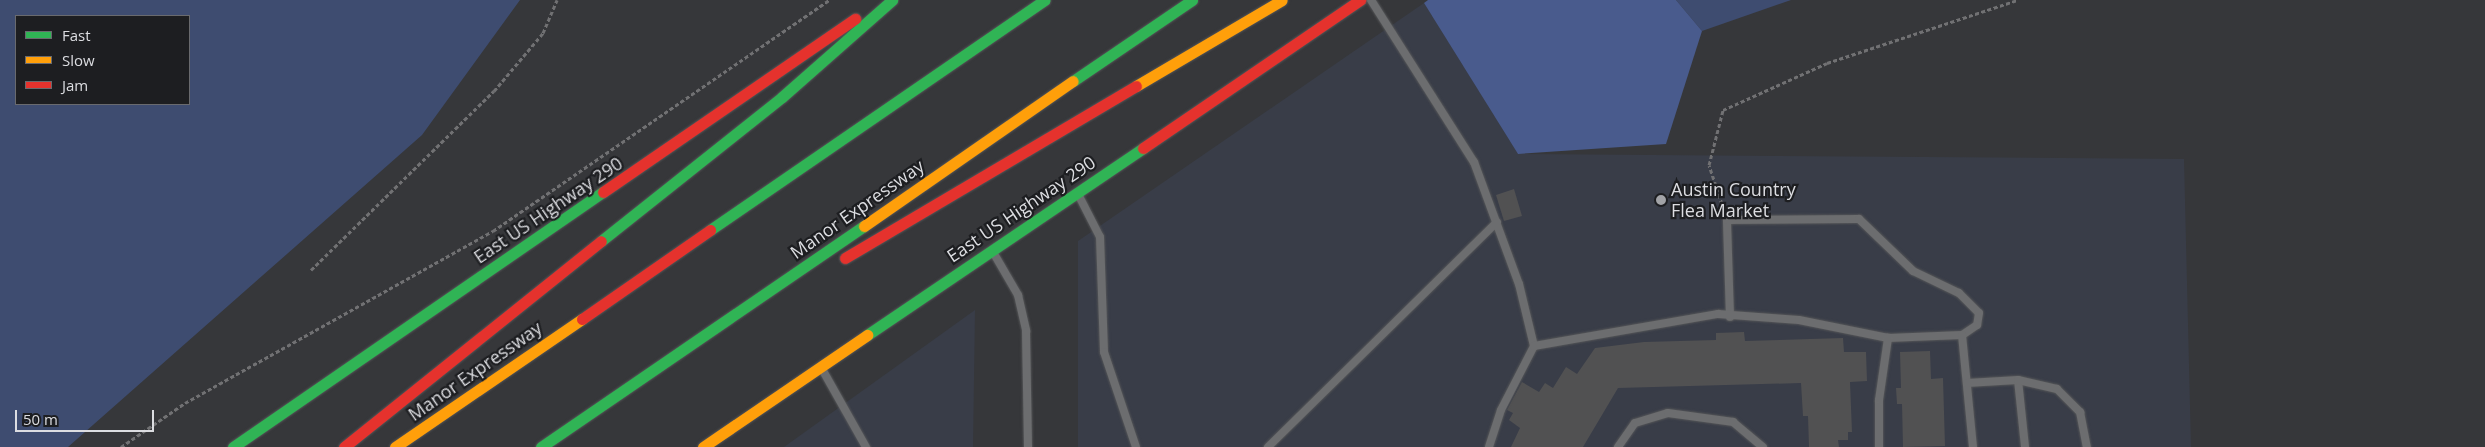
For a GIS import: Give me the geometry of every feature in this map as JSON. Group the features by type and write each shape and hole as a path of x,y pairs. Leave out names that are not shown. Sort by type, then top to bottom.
{"main road":[{"name":"East US Highway 290","path":"233,447 882,0"},
{"path":"344,447 782,97 892,0"},
{"name":"Manor Expressway","path":"395,447 1045,0"},
{"name":"Manor Expressway","path":"541,447 1192,0"},
{"path":"758,298 829,266 1282,0"},
{"name":"East US Highway 290","path":"706,446 1360,0"}],"lane":[{"path":"1371,0 1474,162 1515,270 1534,346 1501,410 1489,447"},
{"path":"1078,192 1100,237 1104,352 1136,447"},
{"path":"1534,346 1718,314 1730,317 1799,320 1888,338 1962,335 1978,325 1979,313 1959,292 1913,271 1859,219 1727,220 1730,317"},
{"path":"1268,447 1497,222"},
{"path":"992,250 1018,295 1026,331 1028,447"},
{"path":"1962,335 1973,447"},
{"path":"1879,447 1879,400 1888,338"},
{"path":"821,367 866,447"},
{"path":"1967,383 2018,380 2057,389 2080,412 2087,447"},
{"path":"2018,380 2025,447"},
{"path":"1618,447 1635,423 1668,413 1733,422 1763,447"}],"path":[{"path":"311,270 494,91 544,33 558,0"},
{"path":"121,447 185,403 493,231 829,0"},
{"path":"1727,220 1709,165 1723,110 1827,63 2018,0"}],"shaded area":[{"path":"0,0 520,0 422,135 68,447 0,447"},
{"path":"1428,0 1676,0 1702,31 1666,144 1518,154 1424,3"},
{"path":"1676,0 1791,0 1702,31"},
{"name":"Austin Country Flea Market","path":"1424,3 1518,154 2184,159 2191,447 1078,447 1078,241"},
{"path":"975,310 973,447 784,447"}],"building":[{"path":"1514,189 1522,216 1504,221 1496,195"},
{"path":"1744,332 1745,341 1843,338 1844,352 1866,352 1867,381 1850,382 1852,432 1848,432 1848,440 1838,440 1839,447 1809,447 1808,416 1803,416 1801,383 1618,388 1583,447 1511,447 1520,428 1509,420 1513,413 1507,410 1522,382 1539,392 1545,383 1553,388 1566,367 1577,374 1595,348 1644,342 1716,340 1716,333"},
{"path":"1930,351 1931,379 1943,378 1945,446 1903,447 1902,404 1897,404 1896,388 1901,388 1900,352"}],"traffic: fast":[{"path":"601,241 782,97 892,0"},
{"path":"710,230 1045,0"},
{"path":"1073,81 1192,0"},
{"path":"867,335 1143,148"},
{"path":"233,447 603,192"},
{"path":"541,447 864,226"}],"traffic: slow":[{"path":"1136,86 1282,0"},
{"path":"864,226 1073,81"},
{"path":"395,447 582,319"},
{"path":"703,447 867,335"}],"traffic: jam":[{"path":"1143,148 1360,0"},
{"path":"603,192 855,19"},
{"path":"845,258 1136,86"},
{"path":"582,319 710,230"},
{"path":"344,447 601,241"}],"place":[{"name":"Austin Country Flea Market","path":"1661,200"}]}
